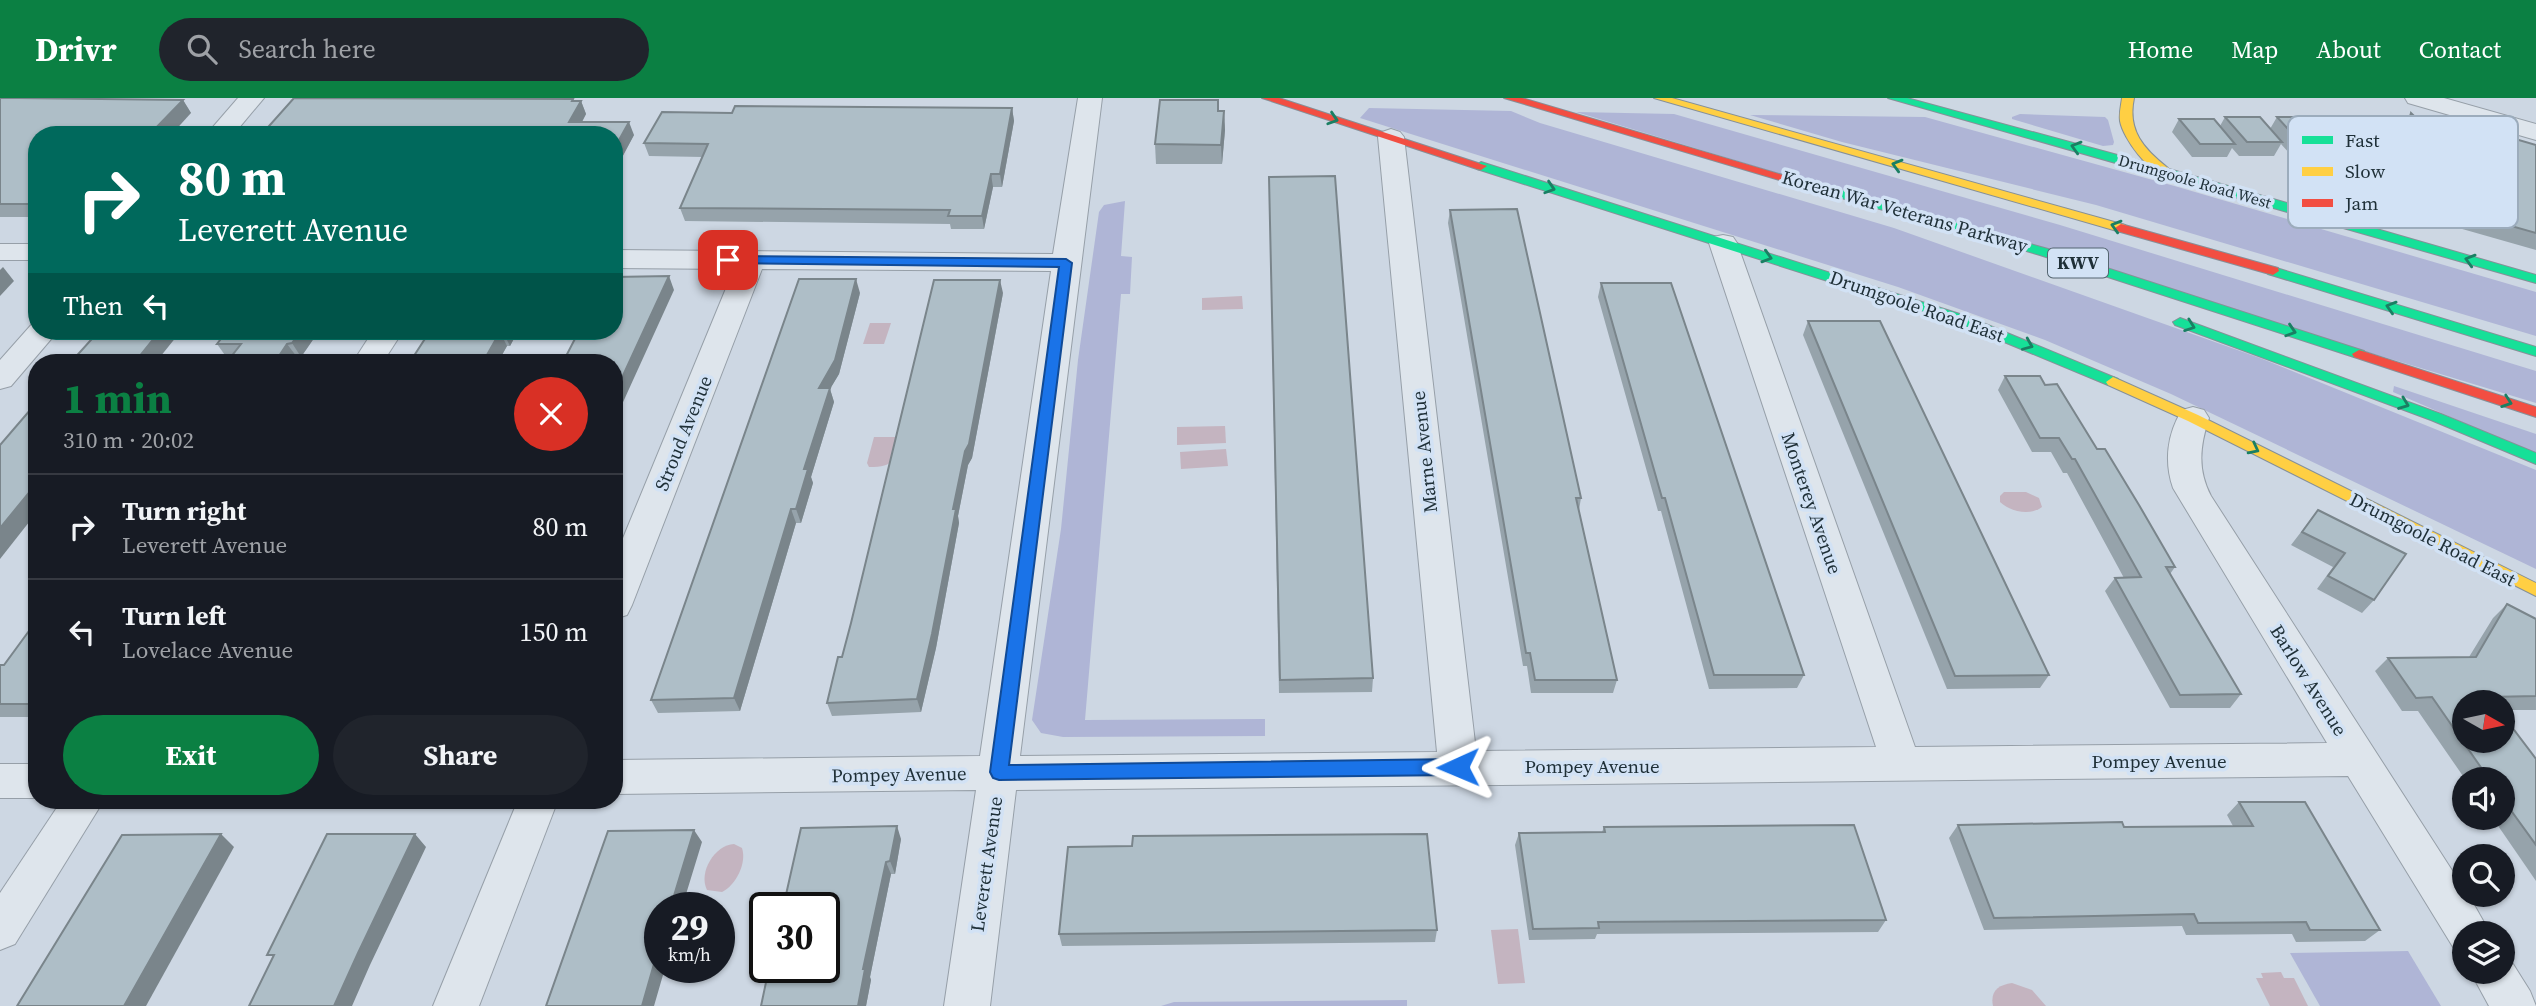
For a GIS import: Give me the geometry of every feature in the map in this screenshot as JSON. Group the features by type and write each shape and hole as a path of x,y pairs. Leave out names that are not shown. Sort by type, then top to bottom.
{"main road":[{"name":"Drumgoole Road East","path":"1268,98 1961,319 2088,370 2193,418 2536,590"},
{"name":"Korean War Veterans Parkway","path":"1510,98 1709,153 2057,257 2536,412"},
{"name":"KWV","path":"1660,98 2206,252 2533,352"},
{"name":"Drumgoole Road West","path":"1894,98 2288,207"},
{"path":"2128,98 2123,111 2126,131 2143,152 2165,172"},
{"path":"1616,129 1979,250"},
{"name":"Drumgoole Road West","path":"2359,228 2536,279"},
{"path":"2162,316 2404,404 2536,459"}],"street":[{"path":"227,126 252,98"},
{"name":"Leverett Avenue","path":"967,1006 1090,98"},
{"path":"2417,98 2480,116"},
{"path":"2518,127 2536,132"},
{"name":"Marne Avenue","path":"1391,137 1458,767"},
{"name":"Monterey Avenue","path":"1723,243 1901,763"},
{"path":"0,252 28,252"},
{"path":"623,259 1066,263"},
{"name":"Stroud Avenue","path":"623,583 751,261"},
{"path":"0,379 35,340"},
{"name":"Barlow Avenue","path":"2193,418 2182,453 2184,475 2189,487 2460,921"},
{"name":"Pompey Avenue","path":"623,777 2359,759"},
{"path":"0,782 28,781"},
{"path":"0,930 78,809"},
{"path":"456,1006 534,809"},
{"path":"2500,984 2514,1006"}],"shaded area":[{"path":"1369,108 1511,111 1540,123 1894,228 2260,358 2536,470 2536,569 2171,394 2045,340 1898,287 1360,118"},
{"path":"1576,112 1674,114 2060,225 2536,371 2536,403"},
{"path":"2020,114 2105,117 2114,142 2113,145 2103,146 2012,119"},
{"path":"1750,115 1925,117 2178,187 2288,219 2288,228 2318,228 2536,292 2536,336 2096,205 1842,142"},
{"path":"1125,201 1121,256 1132,257 1130,294 1121,294 1085,720 1265,719 1265,736 1063,737 1041,733 1032,720 1061,529 1078,360 1099,212 1104,205"},
{"path":"1242,296 1243,309 1202,310 1202,298"},
{"path":"870,323 891,323 884,344 863,344"},
{"path":"2394,386 2536,434 2536,454 2393,392"},
{"path":"1225,426 1226,443 1177,445 1177,427"},
{"path":"874,437 899,437 889,464 869,467 867,463"},
{"path":"1226,449 1228,466 1181,469 1180,452"},
{"path":"2004,492 2026,492 2039,498 2042,507 2026,512 2010,508 2000,502 2000,496"},
{"path":"734,844 742,848 742,867 727,889 722,892 707,890 705,875 710,861 720,849"},
{"path":"1518,929 1525,983 1498,984 1491,930"},
{"path":"2408,951 2441,1006 2320,1006 2290,953"},
{"path":"2281,972 2284,978 2294,978 2308,1006 2270,1006 2256,978 2263,978 2261,973"},
{"path":"2012,983 2032,990 2046,1006 1993,1006 1996,990"},
{"path":"1407,1000 1407,1006 1161,1006 1174,1002"}],"building":[{"path":"0,98 183,100 158,126 28,126 28,204 0,204"},
{"path":"294,98 573,99 572,101 581,101 569,122 629,122 623,133 623,126 269,126"},
{"path":"1160,100 1218,100 1218,111 1224,111 1221,145 1155,144"},
{"path":"735,106 1012,108 1000,174 991,174 982,216 948,216 950,210 680,208 708,144 644,143 662,112 732,113"},
{"path":"2225,117 2260,117 2282,142 2247,142"},
{"path":"2277,117 2288,117 2288,129"},
{"path":"2179,119 2214,119 2235,144 2200,144"},
{"path":"2518,140 2536,145 2536,233 2518,228"},
{"path":"1335,176 1373,678 1280,680 1269,177"},
{"path":"1517,209 1581,498 1576,498 1617,680 1535,680 1530,653 1526,653 1450,210"},
{"path":"669,276 623,376 623,354 567,354 574,340 623,340 623,277"},
{"path":"799,279 856,279 835,360 819,388 830,388 804,469 808,469 796,509 791,509 734,698 651,700"},
{"path":"934,280 1000,280 917,699 827,703 838,657 842,657 851,623"},
{"path":"1601,283 1671,283 1804,675 1714,675"},
{"path":"1808,321 1880,321 2049,675 1955,676"},
{"path":"91,340 153,340 141,354 78,354"},
{"path":"220,340 294,340 287,344 280,354 233,354 241,344 217,344"},
{"path":"424,340 495,340 488,354 415,354"},
{"path":"2005,376 2040,376 2045,385 2057,384 2097,449 2105,449 2139,505 2175,567 2166,567 2241,694 2180,695 2115,578 2141,577 2075,459 2072,459 2059,438 2040,438"},
{"path":"28,412 28,494 0,528 0,445"},
{"path":"2318,510 2406,554 2374,600 2328,576 2345,553 2302,532"},
{"path":"2507,604 2536,619 2536,696 2515,696 2515,690 2452,690 2452,726 2432,697 2416,698 2388,658 2476,657"},
{"path":"28,632 28,704 0,704 0,665 4,665"},
{"path":"2515,731 2536,759 2536,845 2515,816 2515,767 2481,767 2471,753 2515,753"},
{"path":"2239,802 2305,802 2380,930 2310,930 2306,922 2198,923 2194,914 1994,918 1958,825 2122,822 2124,827 2253,826"},
{"path":"1854,825 1886,920 1598,922 1599,928 1533,929 1519,833 1605,832 1604,827"},
{"path":"897,826 890,861 886,862 863,969 858,1006 761,1006 766,983 840,983 840,892 787,892 801,828"},
{"path":"694,830 675,892 644,892 644,983 649,983 642,1006 546,1006 608,831"},
{"path":"221,834 124,1006 17,1006 122,835"},
{"path":"327,834 415,834 334,1006 249,1006 274,955 267,955"},
{"path":"1427,834 1437,930 1059,934 1068,847 1132,846 1133,836"}],"traffic: fast":[{"path":"1894,98 2288,207"},
{"path":"1481,166 1961,319 2113,382"},
{"path":"1807,184 2044,252 2359,354"},
{"path":"2359,228 2536,279"},
{"path":"2273,271 2536,352"},
{"path":"2180,322 2436,417 2536,459"}],"traffic: slow":[{"path":"1660,98 2121,228"},
{"path":"2128,98 2125,110 2128,131 2139,148 2164,171"},
{"path":"2113,382 2193,418 2536,590"}],"traffic: jam":[{"path":"1268,98 1481,166"},
{"path":"1510,98 1807,184"},
{"path":"2121,228 2273,271"},
{"path":"2359,354 2536,412"}],"route":[{"path":"728,260 1066,263 999,772 1458,767"}]}
